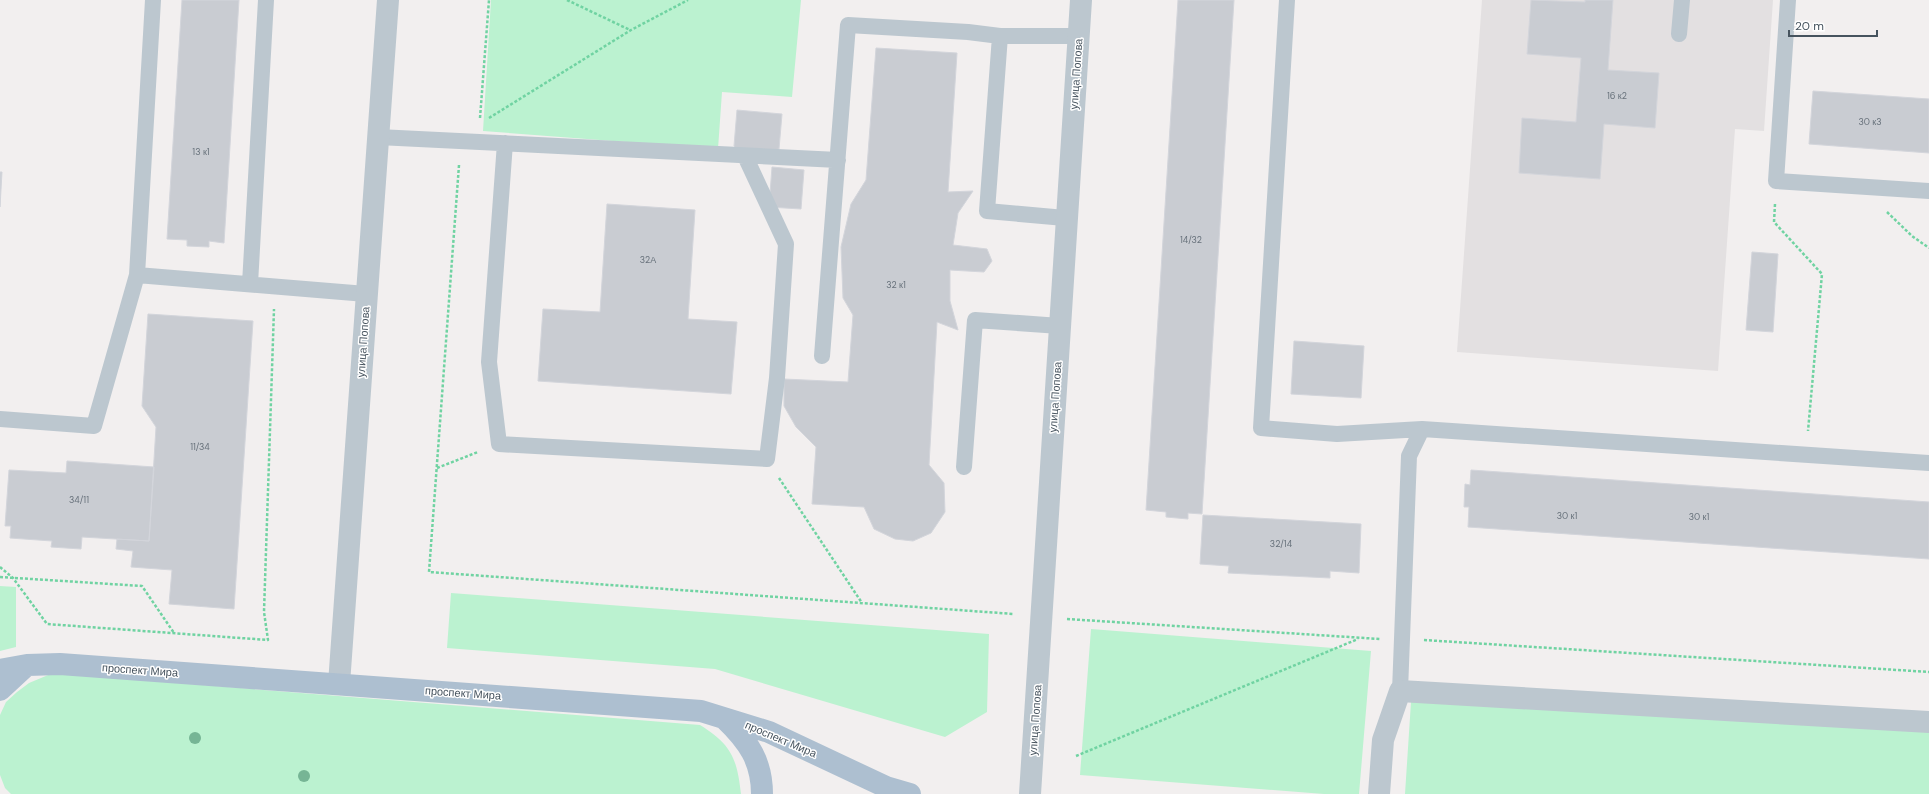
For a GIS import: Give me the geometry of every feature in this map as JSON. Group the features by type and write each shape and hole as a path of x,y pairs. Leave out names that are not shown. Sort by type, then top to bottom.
{"main road":[{"name":"проспект Мира","path":"0,670 27,665 68,665 701,710 769,732 886,786 910,794"},
{"path":"0,690 27,665"},
{"path":"722,716 737,730 751,748 759,771 762,794"}],"street":[{"name":"улица Попова","path":"339,684 388,0"},
{"name":"улица Попова","path":"1030,794 1060,326 1065,218 1081,0"},
{"path":"1379,794 1383,740 1400,690 1929,722"}],"lane":[{"path":"0,419 94,426 137,275 153,0"},
{"path":"250,284 266,0"},
{"path":"1287,0 1261,428 1337,434 1422,429 1929,463"},
{"path":"1679,34 1682,0"},
{"path":"1788,0 1776,181 1929,191"},
{"path":"822,356 848,25 968,32 1000,36 1079,36"},
{"path":"1000,36 987,211 1065,218"},
{"path":"378,137 838,160"},
{"path":"505,143 489,362 499,444 767,459 778,378 786,244 745,156"},
{"path":"137,275 366,294"},
{"path":"964,467 975,320 1060,326"},
{"path":"1400,690 1409,456 1422,429"}],"path":[{"path":"480,123 489,0"},
{"path":"567,0 631,30"},
{"path":"688,0 631,30 480,123 461,142 429,572 1358,639 1402,639 1929,672"},
{"path":"1776,181 1774,222 1822,274 1806,455"},
{"path":"1861,187 1912,236 1929,248"},
{"path":"0,567 13,578 47,624 268,640 264,612 275,286"},
{"path":"437,468 499,444"},
{"path":"767,459 862,603"},
{"path":"0,577 142,586 175,634"},
{"path":"1076,756 1358,639"}],"shaded area":[{"path":"1482,0 1773,0 1764,131 1735,129 1718,371 1457,352"}],"green space":[{"path":"491,0 801,0 792,97 722,92 718,149 483,131"},
{"path":"0,586 16,587 16,647 0,651"},
{"path":"451,593 989,634 987,712 945,737 715,669 447,648"},
{"path":"1091,629 1371,651 1359,794 1324,794 1080,775"},
{"path":"53,673 700,725 719,739 731,753 737,771 741,794 11,794 5,788 0,775 0,715 6,702 17,692 29,683"},
{"path":"1411,702 1929,731 1929,794 1405,794"}],"building":[{"path":"182,0 239,0 224,243 209,241 209,247 187,246 187,240 167,239"},
{"path":"1178,0 1234,0 1202,514 1188,513 1188,519 1166,517 1166,512 1146,510"},
{"path":"1531,0 1585,2 1585,0 1613,0 1608,70 1659,73 1655,128 1604,124 1600,179 1519,173 1522,118 1576,122 1581,58 1527,54"},
{"path":"876,48 957,53 948,192 973,191 958,213 953,245 987,249 992,261 984,272 950,270 950,301 958,330 937,322 929,465 944,483 945,512 931,533 913,541 895,539 874,529 864,507 812,504 816,447 796,427 784,406 784,379 848,382 853,315 843,298 841,247 851,204 866,180"},
{"path":"1813,91 1929,99 1929,153 1809,144"},
{"path":"737,110 782,114 779,149 745,156 734,146"},
{"path":"772,167 804,170 801,209 769,207"},
{"path":"0,172 2,172 0,207"},
{"path":"607,204 695,210 688,319 737,322 731,394 538,381 543,309 600,312"},
{"path":"1752,252 1778,254 1773,332 1746,330"},
{"path":"148,314 253,321 234,609 169,604 172,570 131,567 133,551 116,549 117,539 149,541 156,427 142,406"},
{"path":"1294,341 1364,346 1361,398 1291,394"},
{"path":"67,461 154,467 149,541 82,537 81,549 51,547 52,541 10,538 11,526 5,526 9,470 66,473"},
{"path":"1471,470 1929,502 1929,559 1468,527 1469,507 1464,507 1465,484 1470,485"},
{"path":"1203,515 1361,524 1359,573 1330,571 1330,578 1228,573 1229,566 1200,564"}]}
